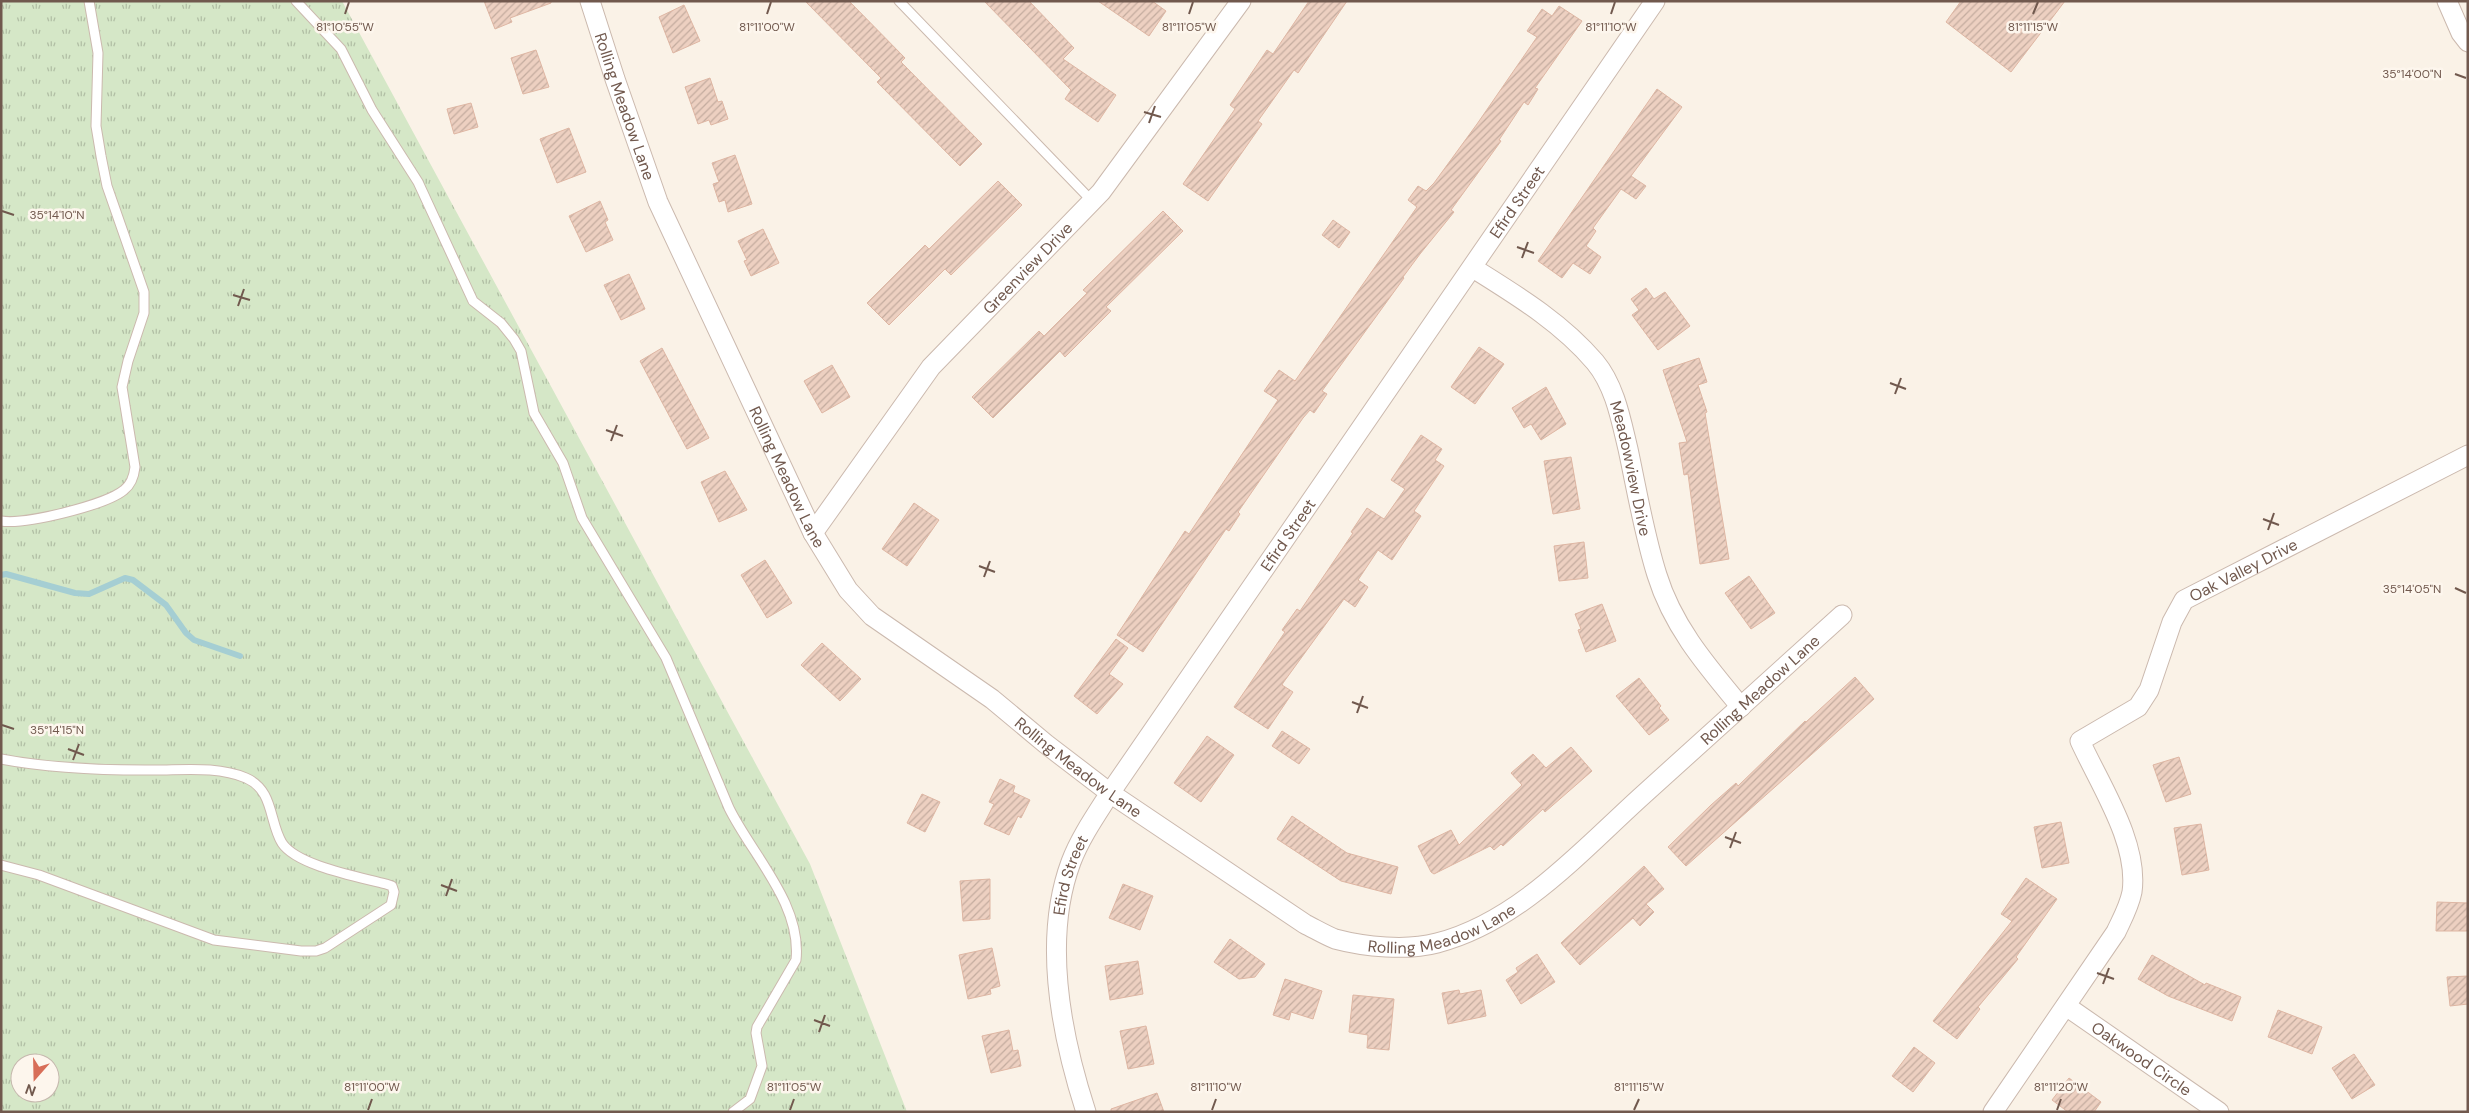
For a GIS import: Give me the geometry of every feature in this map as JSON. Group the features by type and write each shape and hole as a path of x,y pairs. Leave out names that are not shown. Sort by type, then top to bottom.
{"street":[{"name":"Rolling Meadow Lane","path":"590,1 658,202 813,533 848,590 872,616 992,699 1046,744 1110,793 1305,924 1335,938 1368,944 1402,947 1435,944 1466,934 1497,918 1551,878 1842,615"},
{"name":"Efird Street","path":"1086,1112 1065,1028 1057,961 1057,927 1062,895 1071,862 1110,793 1655,1"},
{"path":"2447,1 2461,33 2468,42"},
{"name":"Greenview Drive","path":"813,533 932,367 1092,201 1235,3"},
{"name":"Meadowview Drive","path":"1473,268 1529,302 1560,328 1596,363 1616,400 1657,574 1671,613 1694,650 1741,707"},
{"name":"Oak Valley Drive","path":"1993,1112 2066,1006 2122,918 2131,894 2133,874 2125,834 2080,741 2138,707 2149,690 2172,622 2184,600 2468,455"},
{"name":"Oakwood Circle","path":"2066,1006 2219,1112"}],"lane":[{"path":"1,521 29,520 104,500 123,492 134,477 135,467 122,387 128,361 142,324 145,304 140,277 107,186 101,156 96,126 98,53 93,13 89,1"},
{"path":"296,1 341,49 372,110 418,182 472,301 501,323 517,345 524,366 534,413 563,463 582,518 666,658 739,829 776,885 787,907 797,951 796,960 757,1027 756,1033 762,1066 750,1099 733,1112"},
{"path":"899,1 1092,201"},
{"path":"1,759 46,766 143,770 214,770 238,775 249,779 264,794 281,842 288,849 317,864 392,886 394,898 391,905 325,948 316,951 301,951 214,940 39,875 1,866"}],"green space":[{"path":"1,1 342,1 810,864 907,1112 1,1112"}],"building":[{"path":"484,1 551,1 551,3 510,18 512,22 495,29"},
{"path":"805,1 849,1 905,58 901,62 982,144 960,166 877,82 881,78"},
{"path":"984,1 1029,1 1074,48 1063,59 1116,95 1098,122 1065,99 1071,90"},
{"path":"1098,1 1152,1 1166,11 1149,36"},
{"path":"1309,1 1347,1 1298,73 1294,70 1258,121 1262,124 1208,201 1183,184 1235,109 1230,105 1267,50 1273,54"},
{"path":"1961,1 2065,1 2011,72 1946,22"},
{"path":"684,5 700,41 673,53 659,17"},
{"path":"1559,6 1582,21 1535,88 1538,89 1528,105 1524,102 1499,140 1501,141 1451,210 1454,212 1403,277 1322,391 1327,394 1314,413 1310,410 1303,418 1238,512 1240,514 1229,531 1226,529 1143,652 1117,635 1185,531 1189,534 1278,400 1264,391 1279,370 1295,381 1417,207 1408,200 1418,186 1426,191 1434,183 1537,37 1527,31 1542,9 1552,16"},
{"path":"536,50 549,87 523,94 511,58"},
{"path":"710,78 718,102 722,101 728,119 711,125 709,120 698,124 685,87"},
{"path":"1657,89 1682,107 1631,176 1646,186 1636,199 1621,189 1593,228 1596,231 1586,246 1601,257 1590,274 1573,263 1562,278 1538,261"},
{"path":"471,103 478,127 454,134 447,109"},
{"path":"569,128 586,172 557,183 540,139"},
{"path":"735,155 752,204 728,212 725,200 719,202 713,184 719,182 712,163"},
{"path":"998,181 1022,205 951,275 945,269 889,325 867,303 925,245 929,249"},
{"path":"600,201 608,220 605,222 613,240 586,252 569,216"},
{"path":"1163,211 1183,231 1106,307 1111,311 1065,357 1060,351 993,418 972,397 1039,331 1044,336 1087,293 1083,290"},
{"path":"1333,220 1350,232 1339,248 1322,235"},
{"path":"763,229 779,263 751,276 744,261 747,260 738,241"},
{"path":"629,274 645,309 621,320 604,285"},
{"path":"1646,288 1654,299 1665,292 1690,326 1658,350 1632,315 1639,310 1631,299"},
{"path":"1479,347 1504,364 1475,404 1451,387"},
{"path":"662,348 709,438 687,449 640,361"},
{"path":"1699,358 1707,382 1698,385 1707,412 1705,413 1729,559 1700,564 1688,474 1684,475 1679,443 1687,442 1663,370"},
{"path":"832,365 850,397 822,413 804,381"},
{"path":"1546,387 1566,424 1541,440 1531,424 1524,428 1512,408"},
{"path":"1421,435 1442,449 1435,460 1444,466 1414,511 1421,516 1392,560 1378,550 1358,580 1368,587 1355,607 1344,599 1283,683 1282,685 1293,692 1268,729 1234,707 1285,632 1282,630 1297,609 1300,611 1353,533 1351,532 1367,508 1384,519 1405,489 1391,480"},
{"path":"1571,457 1580,509 1553,514 1544,461"},
{"path":"725,471 747,510 719,522 701,482"},
{"path":"914,503 939,520 907,566 882,549"},
{"path":"1584,542 1588,578 1559,581 1554,546"},
{"path":"765,560 792,603 767,618 741,575"},
{"path":"1749,576 1775,613 1751,629 1725,593"},
{"path":"1602,604 1616,641 1586,652 1578,630 1581,629 1575,614"},
{"path":"1116,639 1128,648 1109,674 1123,684 1097,714 1074,696"},
{"path":"822,643 861,679 840,701 801,665"},
{"path":"1855,677 1874,699 1686,866 1668,847 1711,805 1736,783 1738,786 1805,721"},
{"path":"1639,678 1661,706 1659,708 1669,720 1649,735 1616,696"},
{"path":"1282,731 1310,749 1299,764 1272,746"},
{"path":"1207,736 1234,755 1201,802 1174,783"},
{"path":"1571,747 1592,771 1545,812 1543,809 1503,846 1501,844 1494,850 1490,846 1434,874 1431,872 1418,846 1451,830 1459,845 1522,785 1511,773 1533,754 1546,768"},
{"path":"2179,757 2191,794 2166,802 2153,765"},
{"path":"1000,779 1015,786 1013,792 1030,800 1021,818 1018,816 1009,835 984,824 994,804 989,802"},
{"path":"922,794 940,802 925,832 907,823"},
{"path":"1292,816 1347,853 1398,867 1391,894 1341,881 1277,839"},
{"path":"2061,822 2069,863 2042,868 2034,827"},
{"path":"2201,824 2209,870 2182,875 2174,828"},
{"path":"1644,866 1664,889 1646,904 1654,912 1640,926 1633,918 1580,965 1561,943"},
{"path":"2026,878 2057,899 2016,957 2018,959 1978,1007 1980,1009 1957,1039 1933,1021 2012,921 2001,914"},
{"path":"990,879 990,919 963,921 960,881"},
{"path":"1123,884 1153,896 1140,930 1109,918"},
{"path":"2437,902 2468,903 2468,931 2436,931"},
{"path":"1230,939 1265,964 1255,977 1239,979 1214,962"},
{"path":"992,948 1000,986 990,989 991,994 968,999 959,955"},
{"path":"1537,954 1555,982 1521,1004 1506,980 1518,972 1516,968"},
{"path":"2152,955 2205,985 2206,983 2241,997 2232,1021 2168,996 2138,979"},
{"path":"1138,961 1143,994 1110,1000 1105,966"},
{"path":"2468,976 2468,1004 2450,1006 2447,977"},
{"path":"1285,979 1322,991 1313,1019 1291,1012 1289,1020 1273,1015"},
{"path":"1459,990 1460,994 1481,990 1486,1016 1448,1024 1442,993"},
{"path":"1353,995 1394,999 1389,1050 1367,1048 1368,1035 1349,1032"},
{"path":"2278,1010 2322,1027 2312,1054 2268,1037"},
{"path":"1146,1026 1154,1064 1128,1069 1120,1031"},
{"path":"1009,1030 1013,1051 1018,1050 1021,1066 991,1073 982,1036"},
{"path":"1914,1047 1935,1063 1913,1092 1892,1076"},
{"path":"2354,1054 2375,1085 2352,1099 2332,1068"},
{"path":"2069,1078 2101,1102 2094,1112 2068,1112 2052,1100"},
{"path":"1157,1093 1164,1112 1111,1112 1111,1109"}],"waterway":[{"path":"1,575 6,574 75,593 89,594 125,578 133,580 166,605 186,633 194,640 240,656"}]}
